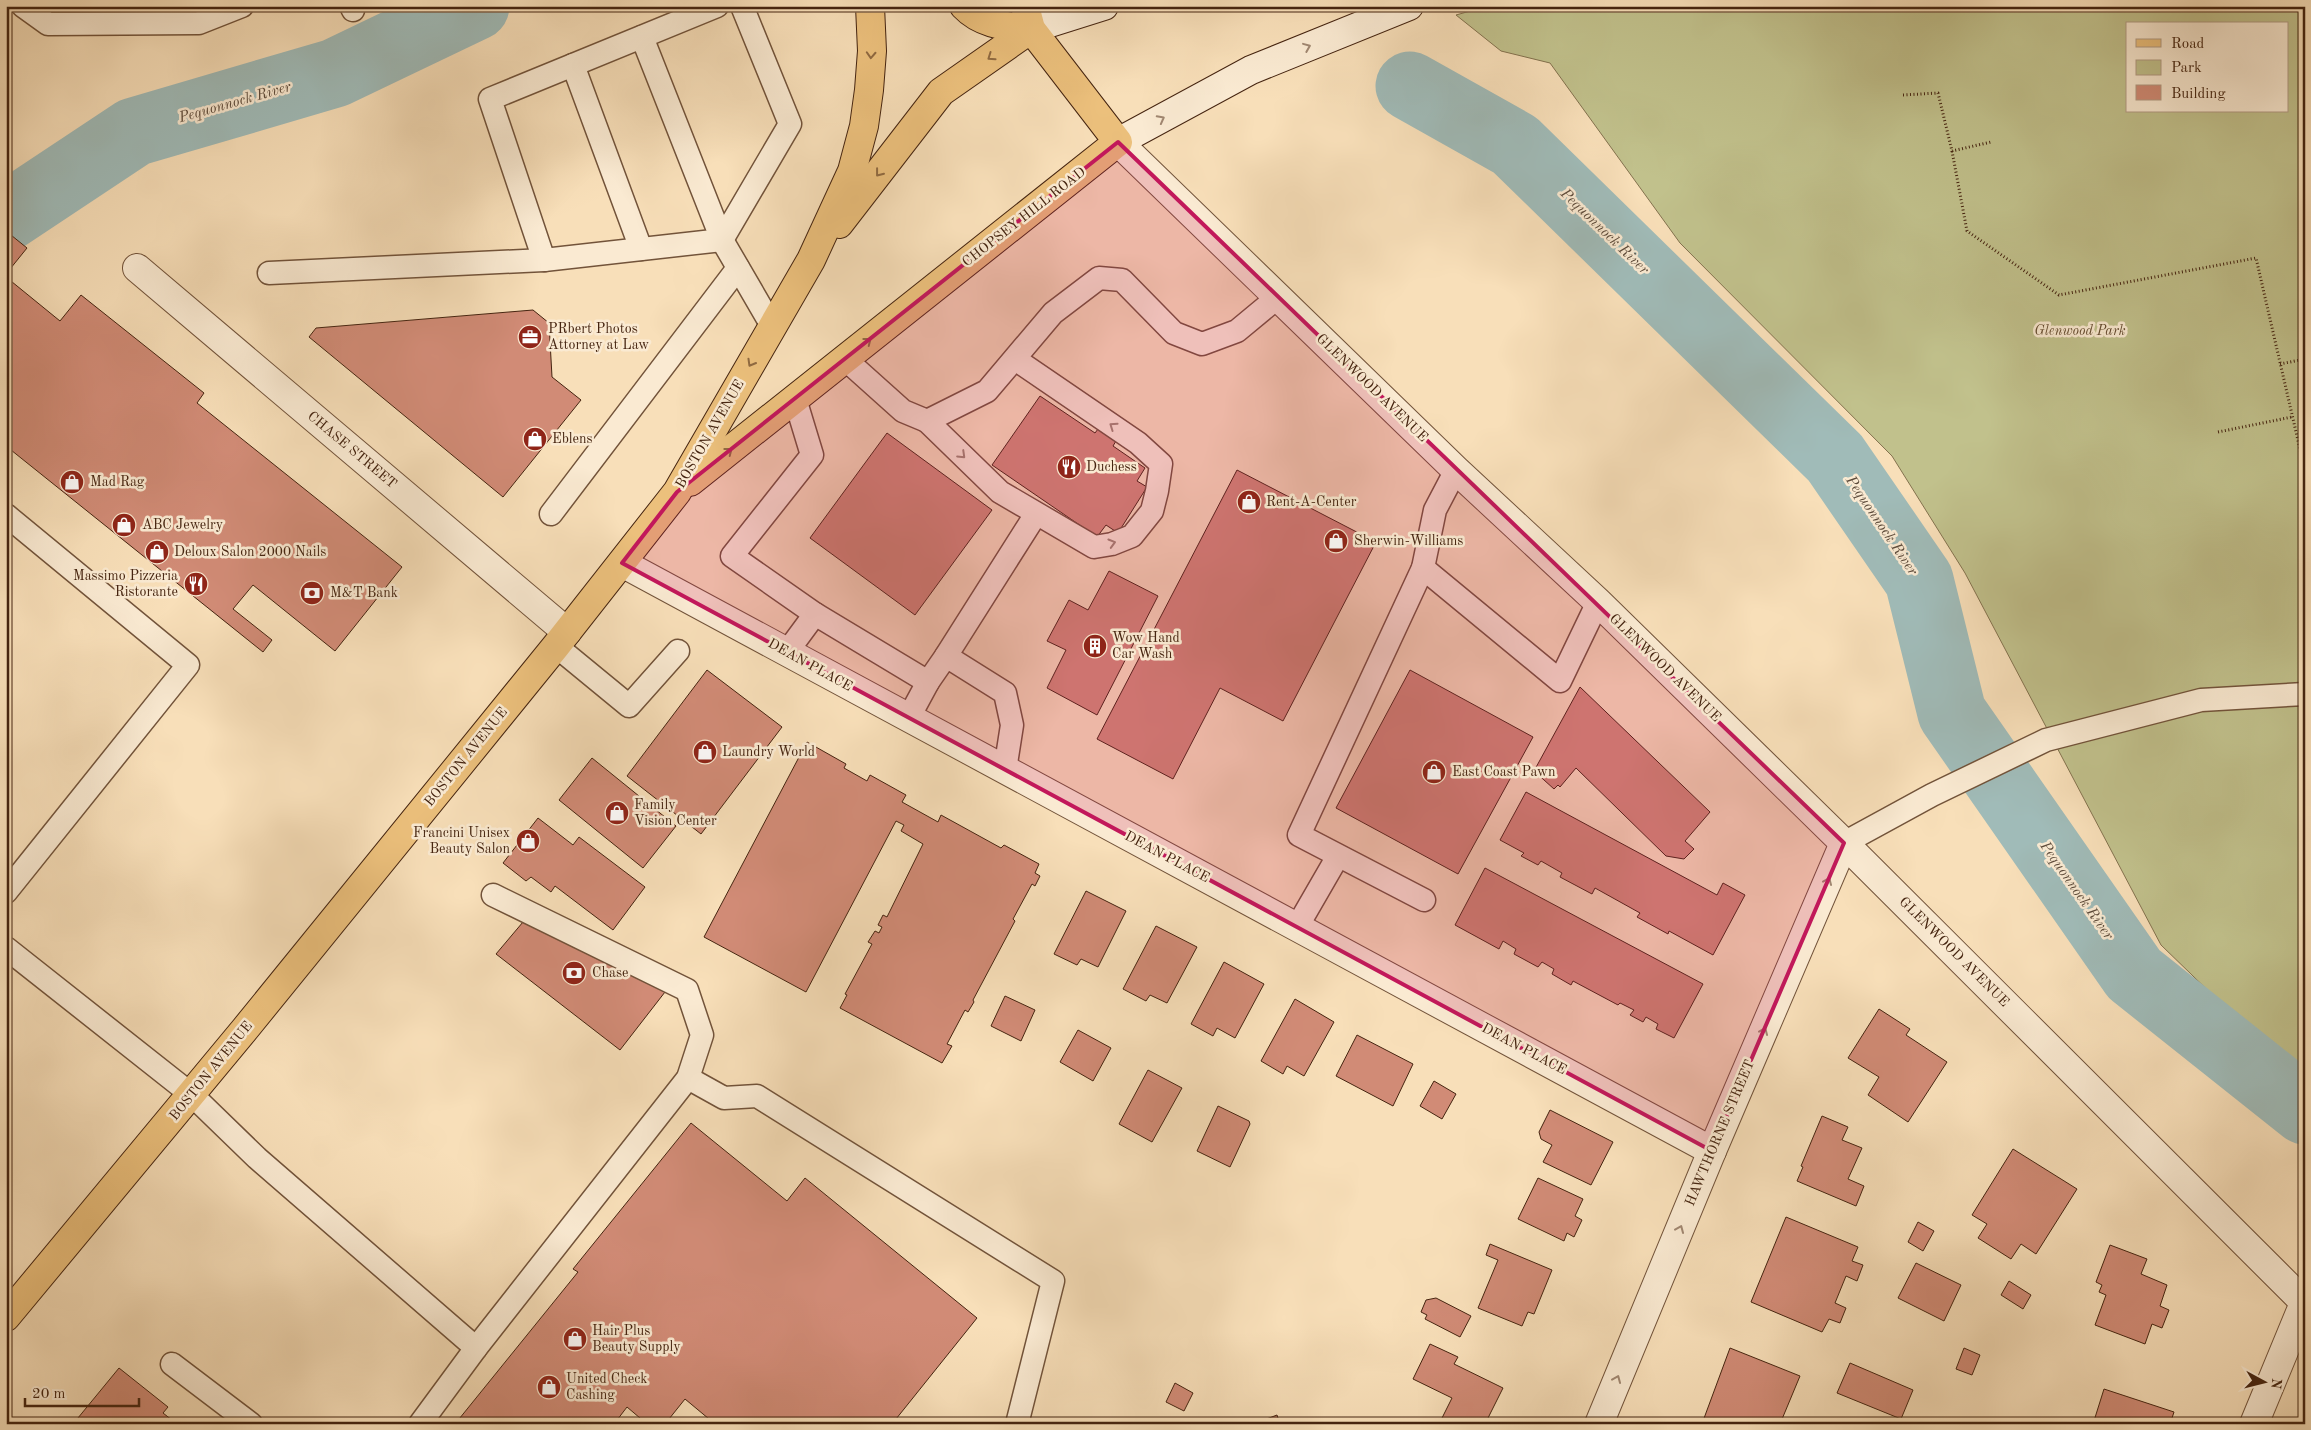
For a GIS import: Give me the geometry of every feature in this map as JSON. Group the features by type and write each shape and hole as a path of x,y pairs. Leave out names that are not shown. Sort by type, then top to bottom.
{"main road":[{"path":"811,260 852,171 864,126 872,52 870,6"},
{"path":"964,6 980,19 997,25 1028,18"},
{"path":"811,260 941,92 1028,18"},
{"name":"GLENWOOD AVENUE","path":"1028,18 1118,142"},
{"name":"CHOPSEY HILL ROAD","path":"677,492 1118,142"},
{"name":"BOSTON AVENUE","path":"6,1317 192,1095 562,639 677,492 811,260"}],"street":[{"path":"1028,18 1104,6"},
{"name":"CHOPSEY HILL ROAD","path":"1118,142 1251,70 1409,6"},
{"name":"GLENWOOD AVENUE","path":"1118,142 1456,470 1598,602 1844,843 2304,1303"},
{"name":"CHASE STREET","path":"137,268 562,639"},
{"name":"DEAN PLACE","path":"622,563 908,720 1005,770 1712,1151"},
{"name":"HAWTHORNE STREET","path":"1599,1424 1712,1151 1844,843"},
{"path":"2254,1424 2304,1303"}],"lane":[{"path":"23,6 48,24 78,15 193,15 242,6"},
{"path":"544,260 490,99 717,6"},
{"path":"722,240 790,124 742,6"},
{"path":"642,37 722,240 772,326"},
{"path":"573,66 641,249"},
{"path":"269,273 544,260 722,240"},
{"path":"551,514 738,268"},
{"path":"927,421 987,391 1053,313 1099,278 1122,280 1174,333 1202,344 1237,331 1278,296"},
{"path":"845,359 903,412 927,421 1000,492 1094,547 1112,544 1132,536 1152,511 1160,464 1138,443 1016,359"},
{"path":"795,399 812,455 732,556 815,614 928,682"},
{"path":"1424,900 1299,836 1423,568 1435,510 1456,470"},
{"path":"908,720 928,682 1036,514"},
{"path":"6,515 188,665 6,892"},
{"path":"1423,568 1560,681 1598,602"},
{"path":"787,652 815,614"},
{"path":"562,639 629,706 678,651"},
{"path":"946,656 1005,693 1012,725 1005,770"},
{"path":"1844,843 1932,795 2046,740 2201,700 2305,694"},
{"path":"1297,927 1338,856"},
{"path":"420,1424 476,1348 688,1078 702,1035 687,990 493,895"},
{"path":"6,948 192,1095 257,1158 476,1348"},
{"path":"688,1078 724,1098 757,1096 1053,1281 1017,1424"},
{"path":"172,1364 251,1424"}],"path":[{"path":"1903,95 1938,93 1952,151 1967,231 2059,295 2256,258 2305,471"},
{"path":"1952,151 1991,142"},
{"path":"2280,364 2305,359"},
{"path":"2218,432 2292,417"}],"highlighted area":[{"path":"1118,142 1844,843 1712,1151 622,563 677,492"}],"green space":[{"name":"Glenwood Park","path":"1488,6 2305,6 2305,1079 2290,1070 2161,945 1965,573 1892,456 1680,243 1550,63 1501,51 1456,15"}],"building":[{"path":"6,231 27,248 6,274"},
{"path":"6,277 60,321 81,295 204,393 197,403 402,567 335,651 253,585 233,609 272,640 263,652 6,446"},
{"path":"533,310 549,323 552,377 581,400 503,497 309,337 316,328"},
{"name":"Duchess","path":"1040,396 1095,433 1098,429 1116,441 1113,446 1145,468 1137,481 1147,487 1118,533 1106,525 1097,537 992,465"},
{"path":"887,433 992,510 915,615 810,538"},
{"path":"1237,470 1376,542 1283,721 1220,688 1173,779 1097,739"},
{"name":"Wow Hand Car Wash","path":"1109,571 1158,596 1097,715 1047,688 1066,650 1047,641 1069,600 1088,610"},
{"name":"Laundry World","path":"707,670 782,727 701,834 627,776"},
{"name":"East Coast Pawn","path":"1410,670 1533,737 1458,874 1336,808"},
{"path":"1580,687 1710,812 1685,841 1694,849 1684,859 1666,856 1576,768 1560,787 1558,785 1554,789 1534,771"},
{"path":"807,742 846,764 844,768 867,781 870,775 906,795 902,802 938,822 941,815 1001,848 1004,845 1039,864 1035,873 1040,876 1035,886 1032,884 1013,919 1015,921 973,1000 974,1002 968,1012 965,1010 947,1044 952,1046 942,1063 840,1008 847,995 845,994 872,944 868,942 875,931 879,933 882,927 878,925 883,915 887,917 923,844 901,831 904,825 896,821 806,992 704,937"},
{"name":"Family Vision Center","path":"592,758 676,826 643,868 559,800"},
{"path":"1526,792 1717,895 1723,883 1745,895 1713,955 1669,931 1668,934 1637,917 1640,913 1595,888 1592,894 1560,877 1562,873 1541,861 1538,865 1521,856 1524,853 1500,840"},
{"path":"538,818 573,845 579,837 645,887 613,930 555,886 551,892 531,877 526,881 503,863"},
{"path":"1485,868 1703,984 1674,1038 1656,1029 1658,1024 1646,1017 1643,1022 1630,1015 1634,1010 1620,1003 1618,1005 1573,981 1571,985 1552,974 1554,969 1542,962 1538,967 1514,954 1516,949 1503,941 1499,949 1455,925"},
{"path":"1086,891 1126,911 1098,967 1081,959 1077,965 1054,954"},
{"name":"Chase","path":"523,922 665,992 620,1050 496,954"},
{"path":"1156,926 1197,947 1167,1003 1150,995 1146,1001 1123,989"},
{"path":"1224,962 1264,984 1235,1038 1217,1028 1213,1036 1191,1024"},
{"path":"1005,996 1035,1010 1021,1041 991,1026"},
{"path":"1295,999 1334,1022 1304,1076 1287,1066 1283,1074 1261,1061"},
{"path":"1879,1009 1910,1029 1906,1035 1947,1062 1908,1122 1868,1095 1879,1077 1848,1058"},
{"path":"1078,1030 1111,1048 1093,1081 1060,1062"},
{"path":"1357,1035 1413,1064 1393,1106 1336,1076"},
{"path":"1148,1070 1182,1088 1152,1142 1119,1124"},
{"path":"1434,1081 1456,1094 1442,1119 1420,1106"},
{"path":"1218,1106 1249,1121 1250,1124 1230,1167 1197,1151"},
{"path":"1550,1110 1613,1142 1591,1185 1543,1162 1552,1145 1541,1139 1539,1132"},
{"path":"1822,1116 1848,1127 1842,1140 1862,1148 1848,1179 1864,1186 1856,1206 1797,1181 1803,1167 1801,1166"},
{"path":"691,1123 787,1201 805,1178 977,1318 892,1424 715,1424 685,1399 665,1424 647,1424 627,1407 614,1424 455,1424 578,1272 573,1269"},
{"path":"2013,1149 2077,1189 2036,1254 2021,1244 2011,1259 1978,1238 1987,1224 1972,1215"},
{"path":"1538,1178 1583,1199 1575,1216 1582,1220 1574,1237 1567,1233 1564,1241 1518,1219"},
{"path":"1786,1217 1858,1247 1852,1261 1863,1265 1857,1281 1846,1276 1835,1303 1846,1308 1840,1323 1829,1319 1822,1332 1751,1302"},
{"path":"1918,1222 1934,1231 1923,1251 1908,1242"},
{"path":"1490,1244 1552,1270 1534,1314 1528,1312 1522,1326 1478,1308 1498,1260 1486,1255"},
{"path":"2110,1245 2147,1259 2141,1274 2167,1285 2160,1306 2169,1310 2162,1328 2152,1324 2145,1344 2095,1325 2106,1295 2099,1292 2102,1285 2096,1282"},
{"path":"1916,1263 1961,1285 1944,1321 1898,1298"},
{"path":"2009,1281 2031,1295 2023,1309 2001,1295"},
{"path":"1436,1298 1471,1316 1460,1337 1425,1319 1427,1315 1421,1312 1426,1300"},
{"path":"1430,1344 1458,1357 1454,1364 1503,1388 1485,1424 1439,1424 1452,1398 1413,1379"},
{"path":"1730,1348 1800,1376 1780,1424 1710,1424 1703,1421"},
{"path":"1964,1348 1980,1355 1972,1375 1956,1369"},
{"path":"1850,1363 1913,1390 1901,1419 1837,1393"},
{"path":"119,1368 168,1407 163,1413 177,1424 73,1424"},
{"path":"1175,1383 1193,1393 1184,1411 1166,1402"},
{"path":"2104,1389 2174,1412 2170,1424 2093,1424"},
{"path":"1277,1415 1280,1424 1256,1423"}],"waterway":[{"name":"Pequonnock River","path":"6,217 134,132 335,73 475,6"},
{"name":"Pequonnock River","path":"1410,86 1515,145 1835,458 1919,580 1952,713 2134,974 2305,1110"}],"place":[{"name":"PRbert Photos Attorney at Law","path":"530,337"},
{"name":"Eblens","path":"535,439"},
{"name":"Duchess","path":"1069,467"},
{"name":"Mad Rag","path":"72,482"},
{"name":"Rent-A-Center","path":"1249,502"},
{"name":"ABC Jewelry","path":"124,525"},
{"name":"Sherwin-Williams","path":"1336,541"},
{"name":"Deloux Salon 2000 Nails","path":"157,552"},
{"name":"Massimo Pizzeria Ristorante","path":"196,584"},
{"name":"M&T Bank","path":"312,593"},
{"name":"Wow Hand Car Wash","path":"1095,646"},
{"name":"Laundry World","path":"705,752"},
{"name":"East Coast Pawn","path":"1434,772"},
{"name":"Family Vision Center","path":"617,813"},
{"name":"Francini Unisex Beauty Salon","path":"528,841"},
{"name":"Chase","path":"574,973"},
{"name":"Hair Plus Beauty Supply","path":"575,1339"},
{"name":"United Check Cashing","path":"549,1387"}]}
